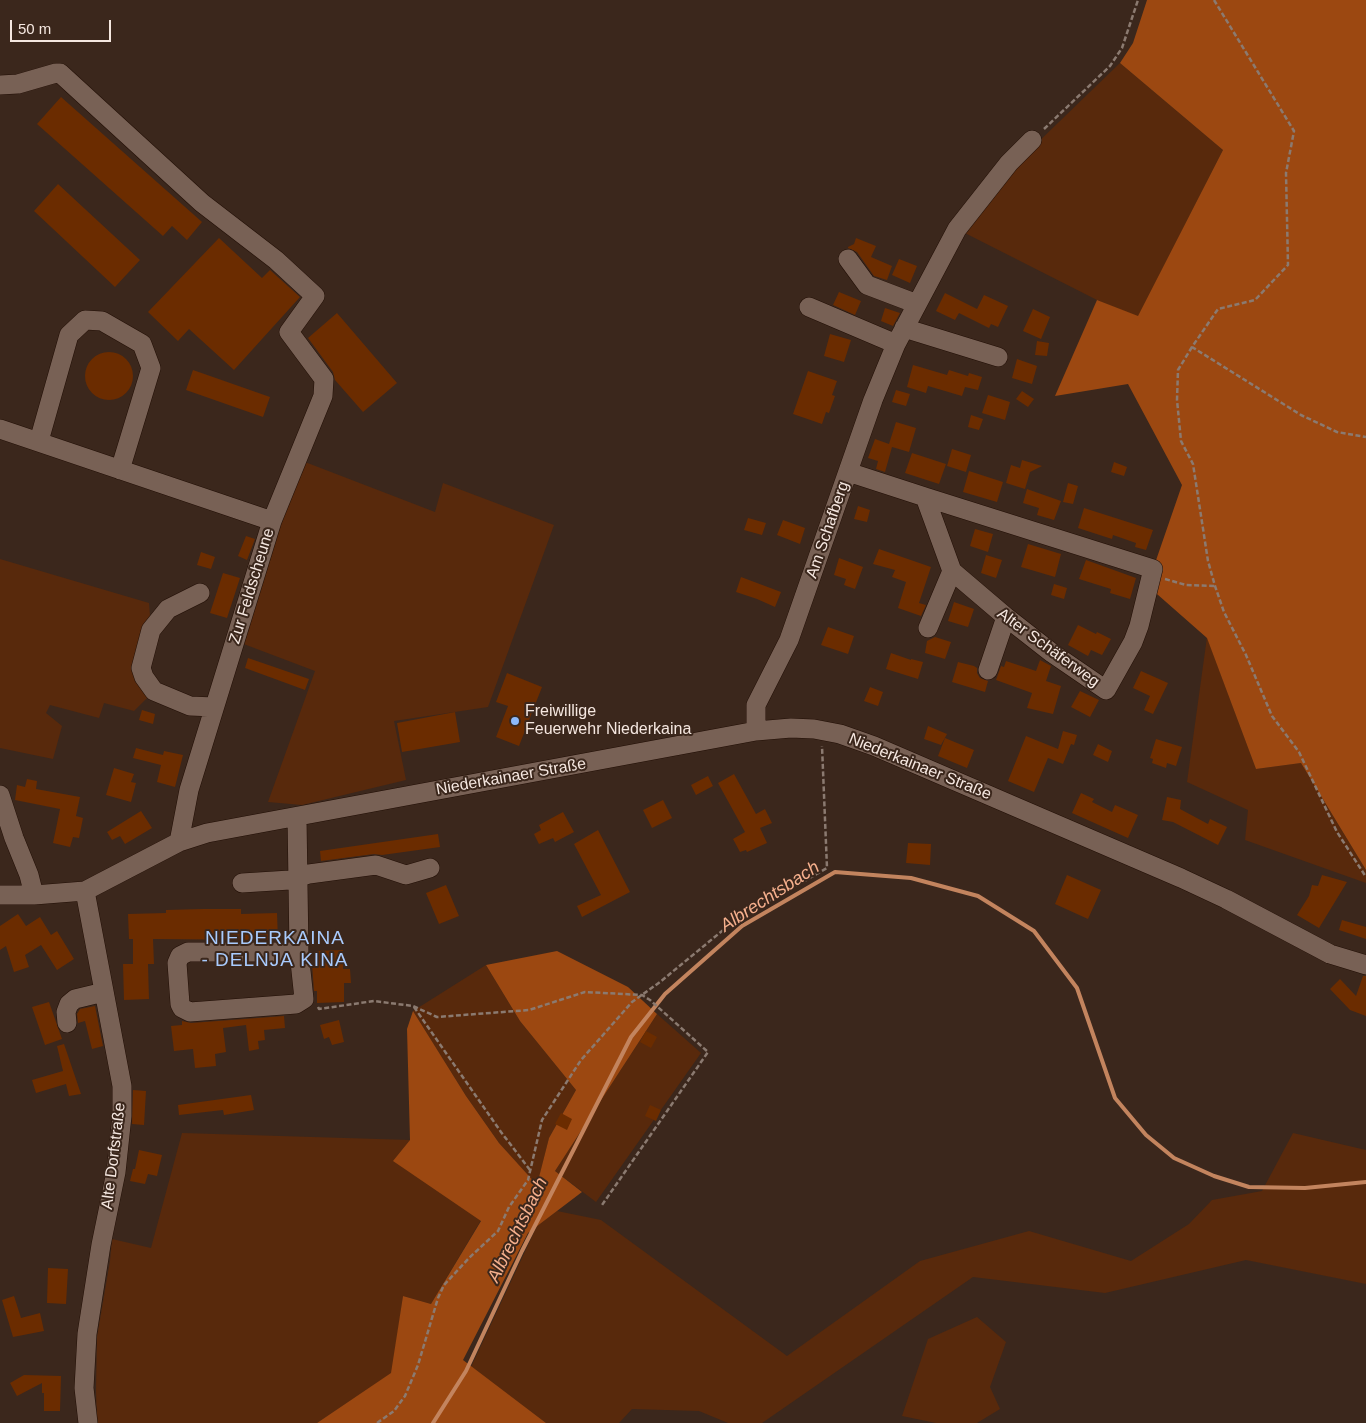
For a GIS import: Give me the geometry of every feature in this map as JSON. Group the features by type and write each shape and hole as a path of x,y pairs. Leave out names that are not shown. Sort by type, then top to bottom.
{"street":[{"path":"0,85 18,84 56,72 60,73 202,203 276,260 315,296 290,332 324,379 323,396 272,521"},
{"name":"Am Schafberg","path":"756,732 756,705 789,640 874,400 900,336 957,229 1008,162 1032,140"},
{"path":"848,258 867,285 916,304"},
{"path":"809,307 900,336 998,356"},
{"path":"39,441 69,335 85,320 102,321 142,344 151,368 120,470"},
{"name":"Zur Feldscheune","path":"0,429 272,521 189,790 179,842"},
{"path":"848,472 1153,569 1152,575"},
{"name":"Alter Schäferweg","path":"925,497 952,571 1052,653 1106,690 1133,642 1152,575"},
{"path":"928,628 952,571"},
{"path":"200,593 168,609 151,630 141,668 144,677 154,691 190,706 214,707"},
{"path":"988,670 1006,617"},
{"name":"Niederkainaer Straße","path":"0,895 34,895 84,891 179,842 207,833 756,732 791,728 821,730 840,734 874,746 1181,878 1226,899 1330,954 1366,965"},
{"path":"0,795 14,838 30,875 34,895"},
{"path":"296,816 299,878 299,952 304,999 296,1004 190,1012 182,1008 180,1004 177,962 180,956 188,952 299,952"},
{"path":"242,883 290,880 309,874 376,865 406,875 430,868"},
{"name":"Alte Dorfstraße","path":"84,891 122,1086 122,1116 116,1172 101,1245 87,1334 84,1388 88,1423"},
{"path":"67,1023 66,1012 69,1004 75,1000 104,992"}],"path":[{"path":"1032,140 1110,66 1122,48 1138,0"},
{"path":"1214,0 1294,131 1286,173 1288,265 1255,300 1218,309 1178,370 1177,400 1181,441 1193,464 1208,560 1224,612 1246,655 1272,716 1299,752 1338,832 1366,877"},
{"path":"1192,347 1301,415 1337,432 1366,438"},
{"path":"1152,575 1186,584 1215,586"},
{"path":"377,1423 394,1411 405,1396 418,1365 438,1298 444,1285 498,1231 509,1207 528,1180 542,1120 581,1060 632,1002 660,982 733,922 827,868 821,730"},
{"path":"304,999 320,1009 374,1001 413,1006 437,1017 529,1010 585,992 642,995 650,1000 708,1052 602,1205"},
{"path":"413,1006 501,1132 530,1170"}],"shaded area":[{"path":"1147,0 1366,0 1366,870 1301,763 1256,769 1207,638 1149,587 1153,569 1182,485 1128,384 1055,396 1097,300 1138,316 1223,150 1120,63 1133,43"},
{"path":"1120,63 1223,150 1138,317 1097,300 957,229 1030,150"},
{"path":"305,462 435,512 443,483 554,525 488,707 394,721 406,780 302,805 268,802 315,671 241,643 279,529"},
{"path":"0,559 149,603 151,629 141,659 153,692 134,711 104,703 99,718 50,705 46,713 62,726 53,759 0,748"},
{"path":"1207,637 1256,769 1301,763 1366,870 1366,883 1245,840 1248,810 1187,782"},
{"path":"557,951 628,987 657,1014 555,1171 582,1192 528,1233 463,1360 546,1423 317,1423 391,1373 403,1296 431,1304 481,1221 393,1161 410,1140 407,1029 413,1011 466,1096 499,1143 537,1185 549,1138 576,1090 520,1021 486,965"},
{"path":"486,965 520,1021 576,1090 549,1138 537,1186 499,1143 466,1096 413,1011"},
{"path":"657,1014 701,1053 596,1202 555,1171"},
{"path":"182,1133 410,1140 394,1161 481,1220 431,1304 403,1296 392,1373 317,1423 97,1423 97,1337 112,1239 151,1248"},
{"path":"1293,1133 1366,1150 1366,1284 1246,1260 1105,1293 973,1277 762,1423 728,1423 699,1411 632,1409 619,1423 546,1423 471,1367 537,1226 557,1211 601,1220 787,1356 920,1261 1029,1231 1131,1261 1189,1224 1212,1200 1262,1191"},
{"path":"977,1317 1006,1342 990,1387 1000,1409 977,1423 936,1423 902,1416 928,1339"}],"building":[{"path":"61,97 202,222 187,240 172,226 163,236 37,124"},
{"path":"58,184 140,260 115,287 34,211"},
{"path":"219,238 262,278 270,270 300,297 234,370 189,329 178,341 148,312"},
{"path":"856,238 876,246 871,257 892,266 887,280 874,276 857,252 848,248 854,244"},
{"path":"899,259 917,266 910,283 892,275"},
{"path":"839,292 861,301 855,315 833,305"},
{"path":"945,293 977,309 984,295 1008,306 998,327 991,324 989,328 959,313 955,320 936,311"},
{"path":"885,308 900,313 893,326 881,321"},
{"path":"1033,309 1050,317 1041,339 1023,331"},
{"path":"337,313 397,383 363,412 335,380 333,372 308,338"},
{"path":"830,334 851,340 844,362 824,356"},
{"path":"1037,341 1049,343 1047,356 1035,355"},
{"path":"109,352 118,354 126,359 131,367 133,376 131,385 126,393 118,398 109,400 100,398 92,393 87,385 85,376 87,367 92,359 100,354"},
{"path":"1017,359 1037,366 1032,384 1012,378"},
{"path":"913,365 947,375 949,370 968,376 969,373 982,377 978,390 965,387 962,396 928,386 926,393 907,387"},
{"path":"193,370 270,397 263,417 186,390"},
{"path":"808,371 837,381 832,395 835,396 829,413 826,412 822,424 793,414"},
{"path":"896,390 910,394 906,406 892,402"},
{"path":"1022,391 1034,399 1028,407 1016,399"},
{"path":"988,395 1010,402 1005,420 982,413"},
{"path":"971,415 983,419 979,430 968,427"},
{"path":"896,422 916,428 909,452 892,447 885,472 876,469 878,461 868,458 875,439 889,444"},
{"path":"952,449 971,455 966,472 947,466"},
{"path":"912,453 946,464 939,484 905,473"},
{"path":"1022,460 1042,466 1030,472 1025,489 1006,483 1011,465 1020,468"},
{"path":"1114,462 1127,467 1124,476 1111,472"},
{"path":"969,471 1003,482 997,502 963,492"},
{"path":"1068,483 1078,486 1073,504 1063,502"},
{"path":"1027,489 1061,501 1054,520 1037,515 1039,508 1023,503"},
{"path":"858,506 870,510 867,522 854,519"},
{"path":"1084,508 1153,530 1146,550 1135,547 1136,543 1113,535 1112,539 1078,528"},
{"path":"748,518 766,523 762,535 744,530"},
{"path":"783,520 805,528 800,544 777,535"},
{"path":"975,529 993,534 988,552 970,546"},
{"path":"246,536 255,539 247,560 238,556"},
{"path":"1028,544 1061,554 1055,577 1021,567"},
{"path":"879,549 931,567 919,603 926,605 921,616 898,608 906,582 892,577 895,570 873,564"},
{"path":"201,552 215,557 211,569 197,565"},
{"path":"986,555 1002,560 996,578 981,573"},
{"path":"839,558 863,567 855,589 844,585 846,579 834,575"},
{"path":"1086,560 1136,578 1130,599 1110,593 1111,589 1079,579"},
{"path":"223,573 240,578 227,618 210,613"},
{"path":"741,577 781,592 775,607 736,592"},
{"path":"1054,584 1067,588 1064,599 1051,595"},
{"path":"954,602 974,609 968,627 948,621"},
{"path":"1078,625 1111,639 1102,655 1091,650 1088,656 1068,645"},
{"path":"828,627 854,636 848,654 821,645"},
{"path":"935,637 951,642 945,659 925,653 927,641"},
{"path":"891,653 923,662 918,679 886,669"},
{"path":"248,658 309,679 305,690 245,668"},
{"path":"1040,660 1051,666 1046,681 1061,686 1053,714 1027,708 1032,693 996,680 1001,666 1004,667 1006,661 1036,671"},
{"path":"958,662 977,668 980,678 988,681 985,692 952,682"},
{"path":"1141,671 1168,683 1153,714 1144,710 1150,696 1133,688"},
{"name":"Freiwillige Feuerwehr Niederkaina","path":"507,673 542,687 519,746 496,737 508,706 496,702"},
{"path":"870,687 883,692 878,706 864,701"},
{"path":"1080,691 1099,700 1090,717 1071,707"},
{"path":"142,710 155,714 153,724 139,720"},
{"path":"455,712 460,742 402,752 397,723"},
{"path":"928,726 947,734 941,745 924,739"},
{"path":"1063,731 1077,735 1074,745 1071,744 1063,764 1048,758 1034,792 1008,781 1026,736 1058,749"},
{"path":"945,738 974,750 967,768 938,756"},
{"path":"1156,739 1182,747 1176,766 1167,763 1166,768 1152,763 1153,759 1150,758"},
{"path":"1098,744 1112,751 1108,762 1093,755"},
{"path":"136,748 163,755 164,751 183,755 175,787 157,782 161,765 133,758"},
{"path":"114,768 134,774 131,782 136,783 131,802 106,795"},
{"path":"734,774 756,814 765,809 772,823 760,828 767,843 747,852 746,850 740,852 733,839 745,832 718,783"},
{"path":"708,776 713,786 696,795 691,785"},
{"path":"27,779 37,781 36,789 80,797 76,816 83,818 79,838 73,837 70,847 53,843 60,809 15,800 17,785 25,787"},
{"path":"1081,793 1094,799 1092,802 1112,812 1115,805 1138,815 1128,838 1072,813"},
{"path":"1167,797 1181,800 1180,809 1208,824 1210,819 1227,827 1218,845 1173,822 1162,820"},
{"path":"663,800 672,818 652,828 643,810"},
{"path":"141,811 152,828 125,844 120,836 112,840 107,832"},
{"path":"563,812 574,832 555,842 553,838 539,844 534,834 541,830 539,825"},
{"path":"598,830 630,892 582,917 577,906 601,895 574,844"},
{"path":"438,834 440,847 321,861 320,851"},
{"path":"908,843 931,844 930,865 906,863"},
{"path":"1067,875 1101,890 1088,919 1055,904"},
{"path":"1322,875 1347,882 1319,928 1297,915 1309,896 1312,885 1318,886"},
{"path":"446,885 459,916 439,924 426,893"},
{"path":"241,909 241,914 277,913 278,940 153,939 154,964 148,964 149,999 124,1000 123,964 133,964 133,939 129,939 128,914 166,913 166,910"},
{"path":"18,914 26,926 40,917 51,935 57,931 74,959 57,970 41,945 25,955 29,967 14,972 6,946 0,950 0,926"},
{"path":"1342,920 1366,927 1366,939 1339,930"},
{"path":"343,950 343,969 350,969 351,983 344,983 344,1002 317,1003 317,991 314,991 312,964 316,964 316,951"},
{"path":"1363,976 1366,976 1366,1016 1350,1010 1330,989 1340,979 1356,996"},
{"path":"49,1002 62,1039 45,1045 32,1007"},
{"path":"95,1006 103,1046 92,1049 85,1021 78,1023 77,1014 80,1009"},
{"path":"284,1016 285,1028 264,1030 265,1040 258,1041 259,1049 249,1051 246,1025 223,1028 226,1052 215,1054 216,1066 195,1068 193,1049 174,1051 171,1026 182,1025 182,1021 191,1023"},
{"path":"339,1020 344,1042 332,1045 329,1037 324,1039 320,1025"},
{"path":"646,1031 657,1037 651,1048 640,1042"},
{"path":"64,1044 81,1094 69,1096 66,1084 36,1093 32,1080 63,1071 57,1046"},
{"path":"133,1090 146,1091 144,1125 132,1124"},
{"path":"251,1095 254,1110 224,1115 223,1110 179,1115 178,1105"},
{"path":"650,1105 661,1110 656,1121 645,1116"},
{"path":"561,1113 572,1119 567,1130 555,1124"},
{"path":"139,1150 162,1155 157,1176 148,1174 145,1184 130,1181"},
{"path":"48,1268 68,1269 66,1304 47,1303"},
{"path":"14,1296 21,1318 40,1313 44,1331 13,1337 2,1300"},
{"path":"24,1375 61,1376 60,1411 44,1411 42,1383 17,1396 10,1383"}],"waterway":[{"name":"Albrechtsbach","path":"433,1423 466,1371 522,1251 631,1037 665,994 742,926 835,872 911,878 978,896 1034,931 1077,988 1115,1098 1146,1135 1174,1158 1214,1176 1249,1187 1305,1188 1366,1182"}],"place":[{"name":"Freiwillige Feuerwehr Niederkaina","path":"515,721"}],"district":[{"name":"NIEDERKAINA - DELNJA KINA","path":"275,950"}]}
